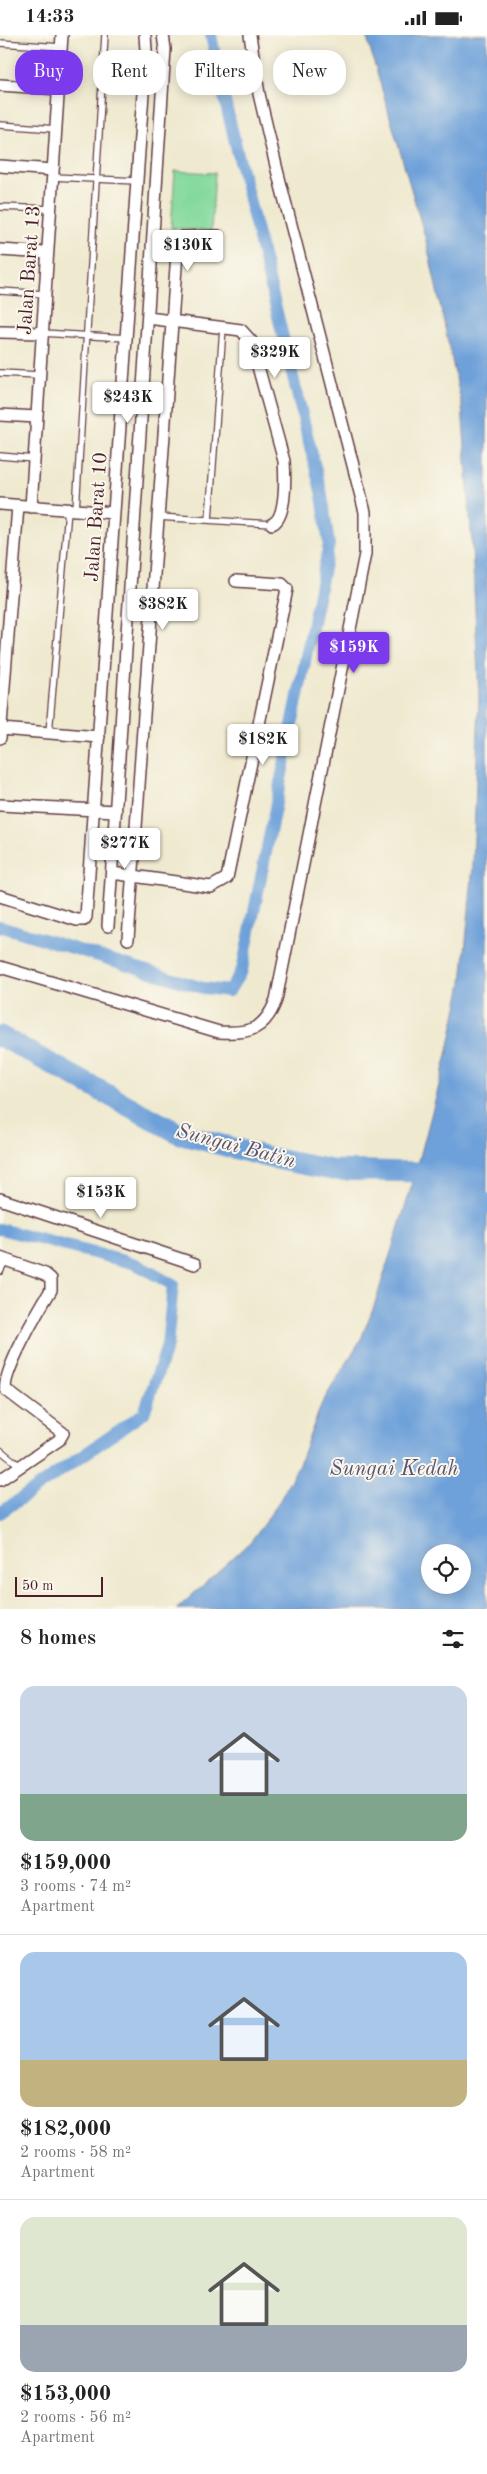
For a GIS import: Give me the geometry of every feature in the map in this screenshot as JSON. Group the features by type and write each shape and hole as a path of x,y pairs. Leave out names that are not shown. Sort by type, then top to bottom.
{"street":[{"name":"Jalan Barat 13","path":"61,50 62,35"},
{"name":"Jalan Barat 10","path":"0,896 77,920 84,920 87,911 138,181 146,35"},
{"path":"108,926 165,49 163,35"},
{"path":"0,967 219,1032 242,1033 255,1028 266,1021 276,1000 363,563 366,530 365,512 272,151 259,94 250,35"},
{"path":"0,85 15,86"},
{"name":"Jalan Barat 13","path":"31,507 58,95"},
{"path":"0,166 53,174"},
{"path":"128,939 177,253 180,240 189,236 218,236"},
{"path":"0,250 47,253"},
{"path":"148,318 241,330 251,341 284,461 285,481 281,516 278,521 272,524"},
{"path":"0,332 42,333"},
{"path":"0,415 37,417"},
{"path":"0,504 114,513"},
{"path":"0,738 3,672 18,505"},
{"path":"112,873 211,887 227,878 287,589 282,584 236,581"},
{"path":"1,729 99,737"},
{"path":"0,805 116,811"},
{"path":"0,1199 195,1264"},
{"path":"0,1480 59,1440 62,1433 6,1391 4,1386 8,1369 51,1290 52,1284 45,1274 3,1259"}],"lane":[{"path":"49,733 88,336 106,35"},
{"path":"0,43 61,47"},
{"path":"0,125 56,129"},
{"path":"53,174 138,181"},
{"path":"0,207 50,209"},
{"path":"0,291 45,294"},
{"path":"209,520 223,328"},
{"path":"42,333 126,338"},
{"path":"0,373 39,375"},
{"path":"0,456 34,459"},
{"path":"158,517 272,524"},
{"path":"0,1271 3,1259"},
{"path":"0,1450 21,1467"}],"green space":[{"path":"175,171 215,173 211,231 171,228"}],"water":[{"name":"Sungai Kedah","path":"366,35 487,35 487,1607 484,1609 177,1609 251,1541 278,1504 298,1466 322,1403 361,1339 375,1303 416,1172 447,1055 462,983 473,866 479,698 472,544 462,406 426,240"}],"waterway":[{"path":"0,926 203,988 229,991 242,970 329,544 322,495 222,89 211,35"},
{"name":"Sungai Batin","path":"0,1036 180,1134 271,1158 332,1170 416,1172 487,1204"},
{"path":"0,1229 136,1264 173,1285 167,1346 144,1413 0,1513"}]}
